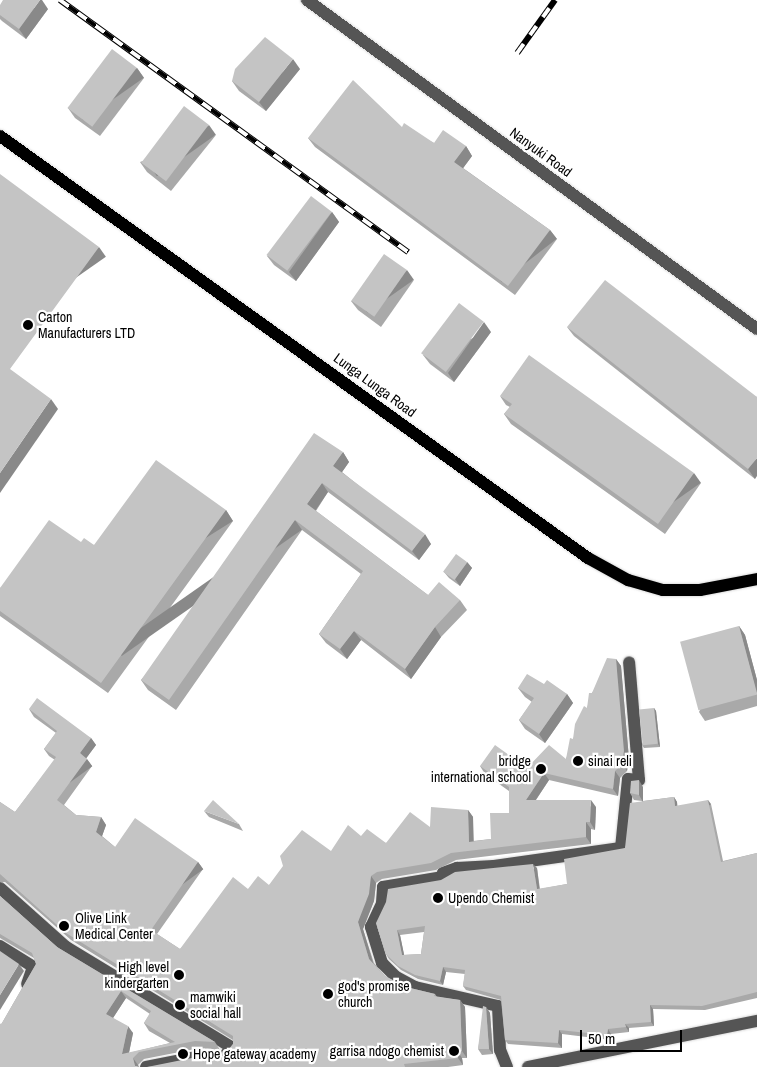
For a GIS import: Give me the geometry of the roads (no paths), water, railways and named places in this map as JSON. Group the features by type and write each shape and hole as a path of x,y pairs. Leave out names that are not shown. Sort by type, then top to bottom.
{"main road":[{"name":"Lunga Lunga Road","path":"0,136 588,558 628,580 663,590 700,590 757,579"}],"street":[{"name":"Nanyuki Road","path":"307,0 757,329"},
{"path":"507,1067 500,1050 498,1006 415,987 396,977 382,963 371,927 382,903 383,886 443,877 443,873 458,868 522,863 621,848 628,779 638,780 629,662"},
{"path":"0,888 66,947 232,1047 223,1059 202,1056 146,1067"},
{"path":"0,946 32,967 32,975 18,998"},
{"path":"528,1067 757,1021"}],"railway":[{"path":"60,0 408,252"},
{"path":"517,53 555,0"}],"place":[{"name":"Carton Manufacturers LTD","path":"28,325"},
{"name":"sinai reli","path":"578,761"},
{"name":"bridge international school","path":"541,769"},
{"name":"Upendo Chemist","path":"438,898"},
{"name":"Olive Link Medical Center","path":"64,926"},
{"name":"High level kindergarten","path":"179,975"},
{"name":"god's promise church","path":"328,994"},
{"name":"mamwiki social hall","path":"180,1005"},
{"name":"garrisa ndogo chemist","path":"454,1051"},
{"name":"Hope gateway academy","path":"183,1054"}]}
